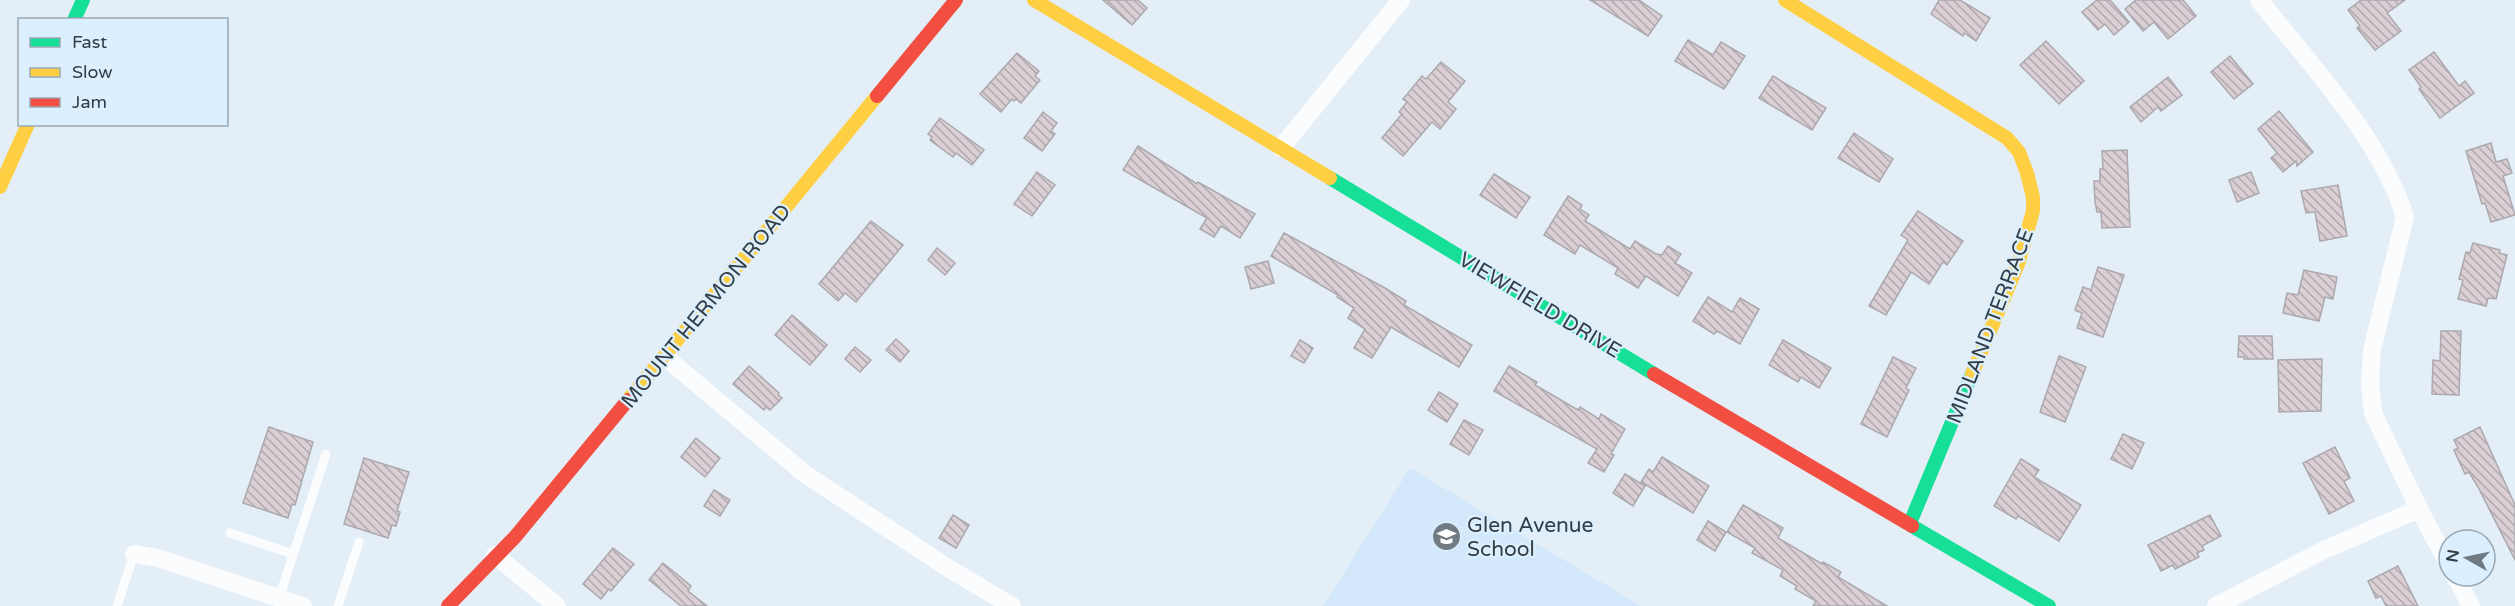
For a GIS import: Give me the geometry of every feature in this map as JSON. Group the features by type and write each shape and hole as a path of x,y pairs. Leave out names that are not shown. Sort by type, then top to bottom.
{"street":[{"path":"75,18 83,0"},
{"name":"MOUNT HERMON ROAD","path":"448,606 495,555 515,537 956,0"},
{"name":"VIEWFIELD DRIVE","path":"1034,0 1706,405 2049,606"},
{"path":"1281,148 1401,0"},
{"name":"MIDLAND TERRACE","path":"1785,0 2007,138 2019,152 2033,197 2033,212 2018,264 1910,523"},
{"path":"2259,0 2363,131 2401,201 2406,217 2372,350 2370,384 2373,413 2437,543"},
{"path":"0,187 27,126"},
{"path":"665,357 805,474 948,568 1012,606"},
{"path":"2216,606 2324,550 2419,509"},
{"path":"134,554 158,558 303,606"},
{"path":"495,555 557,606"},
{"path":"2461,588 2471,606"}],"lane":[{"path":"279,598 326,454"},
{"path":"230,533 293,554"},
{"path":"338,606 359,542"},
{"path":"117,606 134,554"}],"shaded area":[{"name":"Glen Avenue School","path":"1410,468 1641,606 1323,606"}],"building":[{"path":"1103,0 1138,0 1147,8 1132,25"},
{"path":"1590,0 1639,0 1662,16 1648,36"},
{"path":"1939,0 1960,0 1990,18 1976,41 1964,33 1963,36 1931,14"},
{"path":"2097,0 2110,0 2129,22 2114,35 2105,24 2098,30 2082,12"},
{"path":"2136,0 2183,0 2196,16 2168,39 2154,22 2143,31 2125,9"},
{"path":"2361,0 2405,0 2387,13 2401,31 2375,50 2357,28 2360,26 2348,10"},
{"path":"1688,40 1713,55 1721,42 1745,56 1724,89 1675,61"},
{"path":"2046,41 2084,81 2059,104 2020,65"},
{"path":"2434,52 2459,86 2465,81 2474,93 2440,118 2419,89 2421,87 2409,70"},
{"path":"1017,53 1039,71 1035,76 1040,80 1021,103 1012,99 1001,112 980,94"},
{"path":"2230,56 2253,84 2234,99 2211,72"},
{"path":"1441,62 1465,81 1448,102 1456,109 1440,129 1432,122 1403,156 1382,138 1402,114 1399,112 1407,102 1403,99 1422,76 1426,79"},
{"path":"1773,76 1826,108 1812,130 1759,98"},
{"path":"2168,77 2182,95 2161,111 2158,107 2141,122 2130,107"},
{"path":"2279,111 2313,152 2297,166 2296,161 2283,172 2271,158 2277,153 2258,129"},
{"path":"1043,112 1057,123 1051,131 1055,134 1042,151 1024,138"},
{"path":"940,118 984,150 972,165 956,153 953,157 930,140 932,137 928,134"},
{"path":"1854,133 1893,159 1879,182 1838,158"},
{"path":"2491,143 2496,162 2507,159 2512,173 2503,176 2515,215 2491,222 2485,203 2482,204 2466,151"},
{"path":"1138,146 1197,184 1198,182 1255,214 1240,238 1221,226 1214,237 1200,229 1207,218 1123,170"},
{"path":"2127,150 2130,227 2102,228 2101,212 2097,212 2095,202 2094,181 2100,181 2100,169 2103,169 2102,151"},
{"path":"1037,172 1055,185 1032,216 1014,204"},
{"path":"2251,172 2259,193 2237,202 2229,180"},
{"path":"1494,174 1530,197 1516,218 1480,195"},
{"path":"2338,185 2347,236 2320,241 2315,212 2306,213 2301,191"},
{"path":"1568,196 1582,205 1580,209 1589,215 1585,221 1630,249 1635,241 1656,254 1662,255 1668,246 1681,254 1675,263 1692,273 1678,296 1646,276 1638,288 1615,274 1618,268 1580,245 1575,254 1544,235"},
{"path":"1918,211 1963,241 1947,265 1943,262 1929,284 1911,272 1886,315 1869,306 1908,240 1901,235"},
{"path":"871,221 903,245 856,302 845,293 838,301 819,284"},
{"path":"1284,233 1385,288 1406,301 1404,305 1472,345 1459,367 1391,327 1372,358 1354,348 1365,329 1348,318 1354,308 1337,297 1338,295 1271,256"},
{"path":"2473,243 2500,250 2499,253 2507,255 2496,299 2488,298 2486,306 2458,299 2463,280 2459,279 2466,252 2470,253"},
{"path":"937,248 955,263 945,275 928,260"},
{"path":"1268,261 1274,283 1251,289 1245,267"},
{"path":"2098,267 2124,275 2103,337 2077,328 2082,313 2075,310 2083,287 2091,290"},
{"path":"2304,270 2337,277 2333,299 2325,297 2319,321 2283,313 2287,293 2298,295"},
{"path":"1708,297 1732,312 1740,298 1759,309 1740,344 1717,331 1714,334 1693,321"},
{"path":"792,315 827,345 810,365 775,335"},
{"path":"2441,331 2461,331 2459,395 2432,394 2433,360 2440,361"},
{"path":"2239,336 2272,336 2273,359 2238,357"},
{"path":"896,339 909,351 900,362 886,350"},
{"path":"1300,340 1313,348 1304,363 1291,356"},
{"path":"1783,340 1831,368 1819,388 1801,377 1798,382 1769,365"},
{"path":"855,347 871,360 860,372 845,359"},
{"path":"2059,356 2086,367 2065,422 2040,412"},
{"path":"1893,357 1916,368 1906,388 1909,390 1887,437 1861,424"},
{"path":"2322,359 2321,411 2279,412 2278,360"},
{"path":"749,366 782,398 770,410 766,407 764,410 733,384"},
{"path":"1509,366 1537,382 1535,385 1578,410 1580,407 1599,419 1601,414 1625,429 1604,472 1588,463 1597,449 1494,391"},
{"path":"1439,392 1458,404 1447,422 1428,410"},
{"path":"1464,420 1483,430 1469,455 1450,444"},
{"path":"269,427 313,442 295,505 292,504 288,518 243,503"},
{"path":"2480,427 2515,505 2515,560 2478,487 2469,472 2465,474 2454,450 2458,448 2454,440"},
{"path":"2123,434 2144,443 2132,469 2111,459"},
{"path":"696,438 720,458 705,477 681,457"},
{"path":"2335,447 2350,478 2344,481 2354,501 2329,514 2303,463"},
{"path":"1662,457 1709,486 1693,513 1641,482 1649,469 1653,472"},
{"path":"364,458 409,472 397,511 400,512 396,526 392,525 388,538 344,524"},
{"path":"2021,459 2039,470 2034,477 2081,505 2059,541 2018,516 2016,519 1994,506"},
{"path":"1625,474 1645,486 1633,506 1613,493"},
{"path":"714,490 730,500 720,516 704,506"},
{"path":"1743,505 1783,528 1778,538 1822,564 1823,562 1841,572 1838,577 1887,606 1813,606 1816,601 1795,589 1797,586 1780,576 1783,570 1752,553 1755,548 1727,532"},
{"path":"953,515 969,525 956,548 939,538"},
{"path":"2210,515 2221,536 2202,546 2204,550 2197,553 2199,557 2175,569 2173,565 2161,571 2148,545"},
{"path":"1708,521 1726,532 1715,551 1697,540"},
{"path":"613,548 634,564 601,599 583,584"},
{"path":"663,563 691,586 688,591 707,606 681,606 649,580"},
{"path":"2398,566 2418,606 2386,606 2381,596 2376,598 2368,581"}],"traffic: fast":[{"path":"75,18 83,0"},
{"path":"1330,178 1654,374"},
{"path":"1910,523 1972,374"},
{"path":"1912,526 2049,606"}],"traffic: slow":[{"path":"1034,0 1330,178"},
{"path":"1785,0 2007,138 2019,152 2033,197 2033,211 2018,264 1972,374"},
{"path":"628,400 877,96"},
{"path":"0,187 27,126"}],"traffic: jam":[{"path":"877,96 956,0"},
{"path":"1654,374 1912,526"},
{"path":"448,606 515,537 628,400"}],"place":[{"name":"Glen Avenue School","path":"1446,537"}]}
